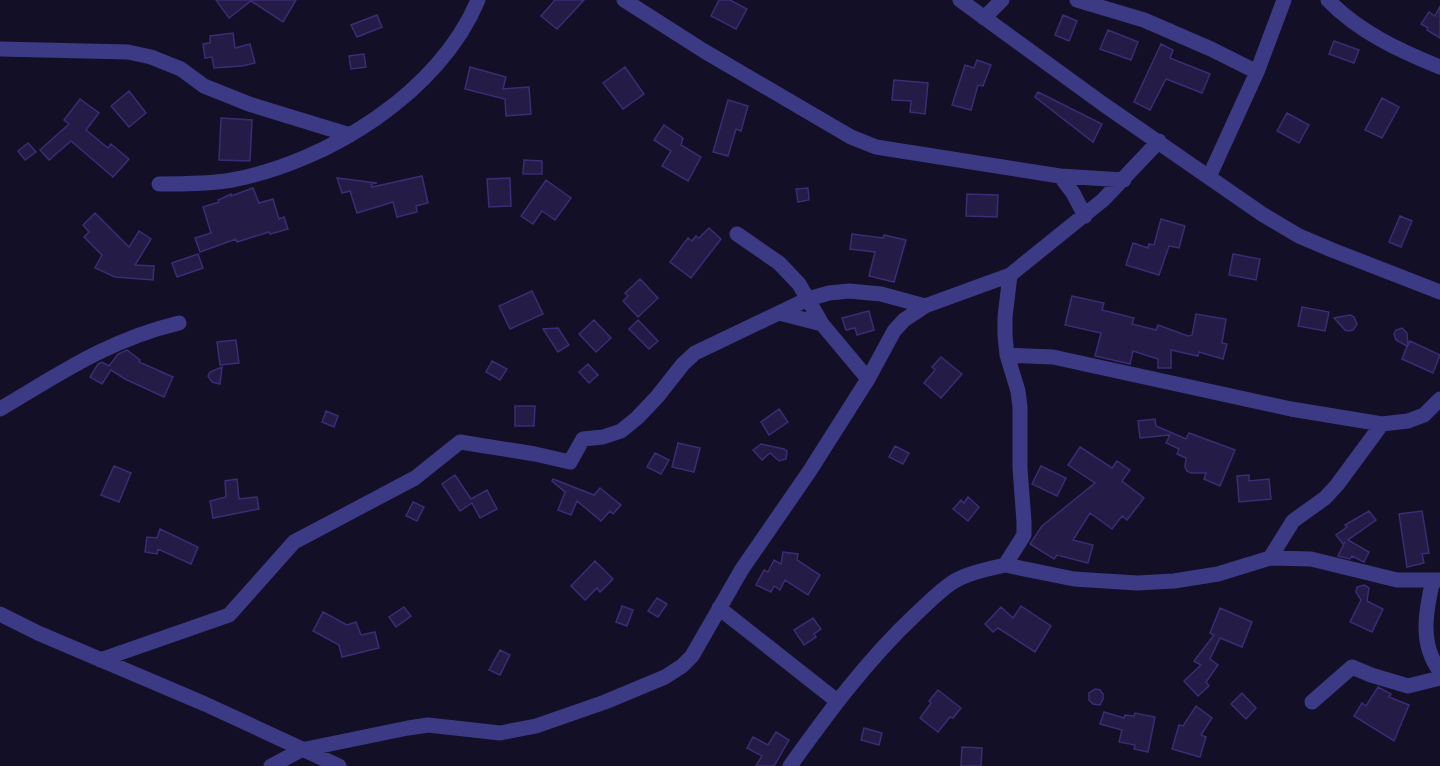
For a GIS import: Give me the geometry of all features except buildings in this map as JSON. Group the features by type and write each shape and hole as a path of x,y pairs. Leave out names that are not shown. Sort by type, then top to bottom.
{"street":[{"path":"159,184 205,184 234,180 309,156 350,135 387,111 441,61 468,22 478,0"},
{"path":"624,0 704,51 851,137 876,147 1060,176 1124,180"},
{"path":"960,0 1103,104 1262,214 1299,236 1440,292"},
{"path":"984,18 1002,0"},
{"path":"1077,0 1144,20 1257,72"},
{"path":"1209,177 1257,72 1284,0"},
{"path":"1328,0 1352,22 1412,56 1440,67"},
{"path":"0,49 139,54 167,62 204,86 249,104 350,135"},
{"path":"271,766 301,750 428,725 500,733 518,730 605,702 665,677 682,666 692,656 718,608 868,379 894,332 904,320 924,306 1010,275 1085,216 1124,180 1159,141"},
{"path":"1060,176 1073,193 1085,216"},
{"path":"737,234 779,263 799,284 822,324 868,379"},
{"path":"1005,565 1024,535 1020,468 1020,407 1018,391 1007,355 1005,317 1010,275"},
{"path":"100,660 229,615 294,542 415,478 460,442 570,462 583,439 603,437 621,430 637,418 695,353 808,299 829,293 849,291 881,294 924,306"},
{"path":"779,313 822,324"},
{"path":"0,409 62,370 126,338 178,323"},
{"path":"1007,355 1053,357 1291,409 1382,424 1408,421 1424,415 1440,399"},
{"path":"1270,558 1293,521 1325,498 1337,485 1382,424"},
{"path":"789,766 837,701 900,629 945,587 956,580 1005,565 1074,579 1137,583 1174,581 1218,574 1270,558 1311,559 1331,562 1397,580 1436,580 1426,611 1425,629 1429,652 1440,671"},
{"path":"718,608 837,701"},
{"path":"0,614 339,766"},
{"path":"1312,702 1352,667 1408,687 1440,678"}]}
